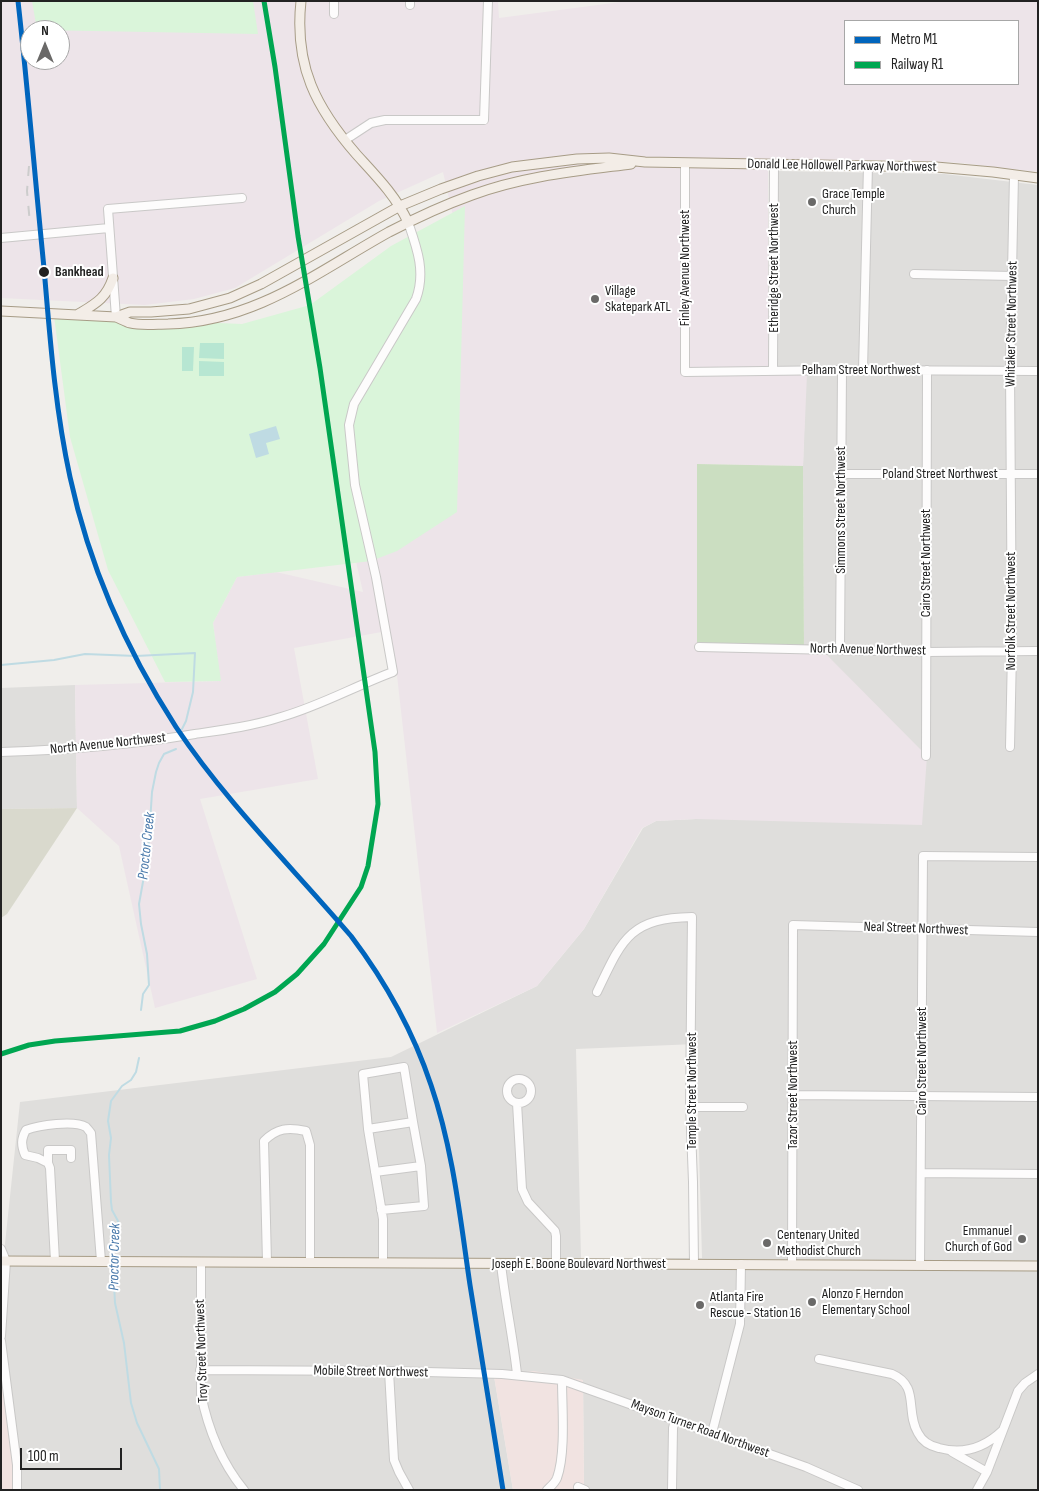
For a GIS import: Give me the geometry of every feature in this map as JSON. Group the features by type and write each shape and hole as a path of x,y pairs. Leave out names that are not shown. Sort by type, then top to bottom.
{"main road":[{"path":"301,1 299,40 306,75 322,109 345,140 392,193 408,222"},
{"name":"Donald Lee Hollowell Parkway Northwest","path":"116,317 130,312 189,309 230,298 270,280 400,206 456,183 524,165 609,158 645,162 946,168 1038,178"},
{"name":"Donald Lee Hollowell Parkway Northwest","path":"1,311 116,317 131,323 182,323 220,317 249,309 280,296 408,222 472,195 546,175 645,162"},
{"path":"76,315 104,297 109,290 113,278"},
{"name":"Joseph E. Boone Boulevard Northwest","path":"3,1261 1038,1266"}],"street":[{"path":"334,1 334,14"},
{"path":"345,140 371,123 385,120 484,120 488,1"},
{"name":"Finley Avenue Northwest","path":"685,163 685,372"},
{"name":"Etheridge Street Northwest","path":"773,371 774,165"},
{"path":"863,370 868,166"},
{"name":"Whitaker Street Northwest","path":"1011,474 1010,371 1014,175"},
{"path":"116,317 108,209 242,198"},
{"name":"North Avenue Northwest","path":"1,752 118,746 241,727 281,718 394,672 376,577 355,486 348,426 354,404 419,292 421,267 408,222"},
{"path":"1,238 109,228"},
{"path":"914,274 1013,276"},
{"name":"Pelham Street Northwest","path":"685,372 842,370 1038,371"},
{"name":"Simmons Street Northwest","path":"840,650 842,370"},
{"name":"Cairo Street Northwest","path":"926,370 926,756"},
{"name":"Poland Street Northwest","path":"842,474 1038,474"},
{"name":"Norfolk Street Northwest","path":"1010,747 1012,652 1011,474"},
{"name":"North Avenue Northwest","path":"699,647 926,652 1038,651"},
{"name":"Cairo Street Northwest","path":"920,1265 923,856 1038,856"},
{"name":"Temple Street Northwest","path":"597,992 617,951 634,932 647,924 660,920 692,917 690,1107 694,1264"},
{"name":"Neal Street Northwest","path":"793,925 1038,932"},
{"name":"Tazor Street Northwest","path":"792,1265 793,925"},
{"path":"381,1210 424,1206 421,1166 404,1067 363,1074 368,1129 381,1210 383,1262"},
{"path":"793,1095 1038,1097"},
{"path":"517,1103 522,1188 528,1202 554,1231 556,1236 556,1264"},
{"path":"690,1107 743,1107"},
{"path":"368,1129 413,1122"},
{"path":"48,1163 25,1155 21,1147 22,1138 26,1130 39,1125 66,1124 86,1127 91,1133 104,1261"},
{"path":"267,1262 264,1142 272,1133 284,1129 306,1131 310,1144 310,1262"},
{"path":"55,1261 48,1150 71,1150 71,1158"},
{"path":"375,1172 421,1166"},
{"path":"921,1173 1038,1174"},
{"path":"1,1249 3,1261 1,1336"},
{"name":"Troy Street Northwest","path":"201,1262 200,1370 201,1394 205,1416 225,1462 244,1490"},
{"path":"502,1264 505,1299 517,1374"},
{"path":"712,1434 740,1324 741,1264"},
{"path":"1,1340 16,1455 17,1490"},
{"path":"819,1359 900,1377 909,1389 912,1420 918,1434 932,1446 952,1452 987,1472"},
{"name":"Mobile Street Northwest","path":"200,1370 389,1371 541,1376"},
{"path":"389,1371 394,1460 398,1472 409,1490"},
{"path":"977,1490 987,1472 1018,1391 1025,1383 1038,1374"},
{"name":"Mayson Turner Road Northwest","path":"541,1376 562,1380 806,1467 858,1490"},
{"path":"547,1490 555,1482 562,1450 562,1380"},
{"path":"672,1490 673,1428 675,1420"},
{"path":"952,1452 983,1446 1002,1431"}],"shaded area":[{"path":"1,1 498,1 499,18 628,1 1038,1 1038,172 962,163 902,160 768,160 768,373 807,374 803,466 697,464 697,650 822,650 927,756 922,825 696,819 656,821 642,828 584,929 537,986 437,1033 397,675 387,631 294,648 318,779 200,799 257,979 155,1008 119,846 77,808 75,685 220,681 213,623 237,577 276,572 363,592 354,553 458,238 443,172 379,201 235,288 194,299 145,305 1,298"},
{"path":"777,171 944,174 1038,185 1038,1490 584,1490 583,1380 494,1376 513,1490 14,1490 2,1349 4,1253 20,1102 391,1057 537,986 584,929 643,828 656,821 696,819 804,650 803,466 806,367 778,367","holes":["696,1044 702,1258 581,1258 576,1049"]},
{"path":"75,685 77,808 1,809 1,688"},
{"path":"77,808 7,914 1,918 1,809"},
{"path":"1,1250 4,1253 2,1349 15,1453 14,1490 1,1490"},
{"path":"534,1371 583,1380 584,1490 513,1490 494,1376"}],"green space":[{"path":"32,1 253,1 258,34 70,31 70,20 35,20"},
{"path":"465,206 457,512 397,551 371,561 237,577 213,623 221,681 165,682 108,570 70,437 54,316 242,324 310,305 391,246"},
{"path":"200,343 224,343 224,359 199,358"},
{"path":"182,347 194,347 193,371 182,371"},
{"path":"199,361 224,362 224,376 199,376"},
{"path":"697,464 803,466 804,650 697,650"}],"water":[{"path":"276,426 280,439 266,443 269,454 256,458 249,434"}],"waterway":[{"name":"Proctor Creek","path":"1,665 54,660 85,654 136,656 195,653 193,692 186,721 182,729"},
{"name":"Proctor Creek","path":"141,1010 143,994 149,985 147,954 139,904 148,854 152,792 156,772 164,754 176,749"},
{"name":"Proctor Creek","path":"113,1257 117,1242 118,1221 112,1210 111,1202 109,1155 111,1138 108,1121 111,1101 122,1086 131,1080 136,1072 139,1058"},
{"name":"Proctor Creek","path":"113,1265 115,1303 124,1343 131,1403 137,1423 159,1469 160,1490"}],"railway":[{"path":"18,1 40,224"},
{"path":"1,1054 29,1045 55,1041 180,1031 215,1021 244,1009 275,992 297,974 324,944 361,887 368,866 378,804 375,752 320,368 298,236 264,1"},
{"path":"29,166 27,191 30,224"}],"metro line":[{"name":"M1","path":"18,1 57,399 70,477 88,542 99,575 126,638 141,668 176,727 216,782 351,936 387,989 416,1045 439,1109 450,1158 503,1490"}],"rail line":[{"name":"R1","path":"1,1054 29,1045 55,1041 180,1031 215,1021 244,1009 275,992 297,974 324,944 361,887 368,866 378,804 375,752 320,368 298,236 264,1"}],"place":[{"name":"Grace Temple Church","path":"812,202"},
{"name":"Bankhead","path":"44,272"},
{"name":"Village Skatepark ATL","path":"595,299"},
{"name":"Emmanuel Church of God","path":"1022,1239"},
{"name":"Centenary United Methodist Church","path":"767,1243"},
{"name":"Alonzo F Herndon Elementary School","path":"812,1302"},
{"name":"Atlanta Fire Rescue - Station 16","path":"700,1305"}]}
